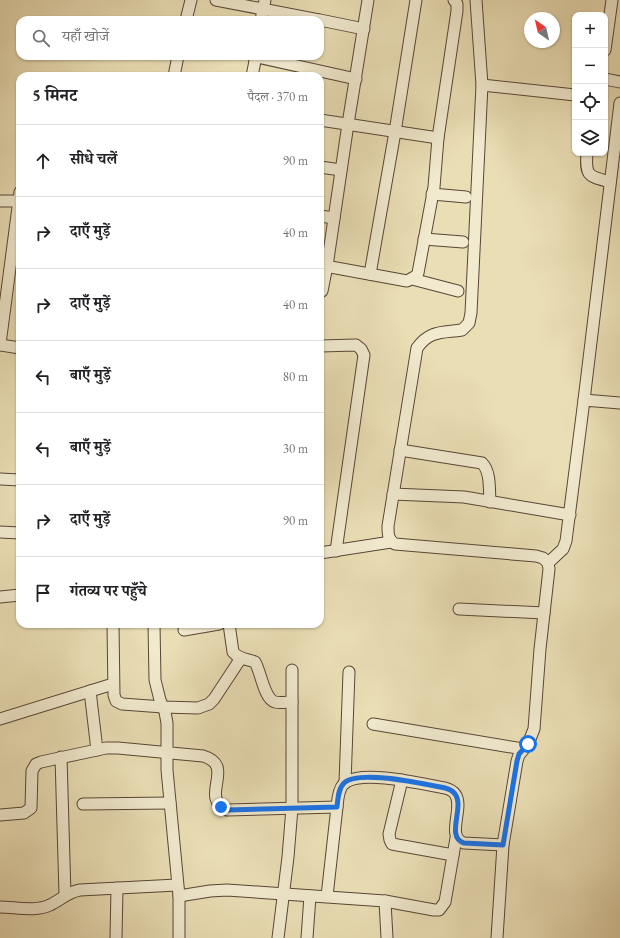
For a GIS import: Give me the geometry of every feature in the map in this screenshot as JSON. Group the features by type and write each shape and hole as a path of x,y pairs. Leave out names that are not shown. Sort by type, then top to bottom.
{"street":[{"path":"187,16 191,0"},
{"path":"216,0 297,16"},
{"path":"324,262 334,218 368,0"},
{"path":"370,274 416,0"},
{"path":"412,280 418,272 432,194 438,138 457,11 457,4 454,0"},
{"path":"391,542 388,526 417,348 424,339 433,334 462,330 469,323 471,313 482,85 476,0"},
{"path":"605,48 612,0"},
{"path":"324,21 364,29"},
{"path":"175,72 177,60"},
{"path":"253,72 254,60"},
{"path":"273,60 356,79"},
{"path":"608,80 620,82"},
{"path":"482,85 572,95"},
{"path":"548,563 563,549 566,541 620,103"},
{"path":"324,121 438,138"},
{"path":"587,156 586,168 589,174 593,177 610,182"},
{"path":"324,168 341,170"},
{"path":"432,194 466,196"},
{"path":"0,201 16,199"},
{"path":"324,217 334,218"},
{"path":"16,227 0,345 16,347"},
{"path":"424,239 463,242"},
{"path":"324,266 407,281 412,280 458,291"},
{"path":"324,346 356,345 361,348 364,355 336,550"},
{"path":"584,400 620,403"},
{"path":"400,450 482,463 486,466 488,472 490,502"},
{"path":"0,479 16,480"},
{"path":"393,494 464,497 570,515"},
{"path":"0,532 16,533"},
{"path":"324,552 391,542 403,545 536,556 544,558 548,563 549,569 540,648 534,729 528,744 519,754 517,761 503,845 497,938"},
{"path":"0,597 16,595"},
{"path":"459,609 544,613"},
{"path":"113,628 114,696 116,701 122,704 198,708 209,704 241,658"},
{"path":"154,628 156,680 166,723 167,770 179,896 179,938"},
{"path":"184,630 196,628"},
{"path":"230,628 233,652 241,658 255,662 266,693 270,699 276,702 292,702"},
{"path":"278,938 288,857 292,808 292,670"},
{"path":"345,783 349,672"},
{"path":"0,719 113,684"},
{"path":"90,691 97,750"},
{"path":"373,724 523,749"},
{"path":"0,815 24,813 31,808 32,772 33,768 41,762 97,750 118,748 167,752 211,758 216,763 218,771 215,792 217,801 221,807 227,810 337,807"},
{"path":"61,757 65,895"},
{"path":"179,896 219,890 284,893 385,901 439,910 445,902 456,838 458,801 456,795 451,790 445,788 402,780 363,776 354,778 345,783 340,790 337,807 327,896"},
{"path":"402,780 389,834 392,844 453,855"},
{"path":"83,804 170,803"},
{"path":"456,838 459,842 464,843 503,845"},
{"path":"0,907 40,908 50,905 72,891 80,890 178,885"},
{"path":"116,938 117,888"},
{"path":"307,938 310,896"},
{"path":"385,901 387,938"}],"route":[{"path":"221,807 227,810 337,807 340,790 345,783 354,778 363,776 402,780 445,788 451,790 456,795 458,801 456,838 459,842 503,845 517,761 519,754 528,744"}]}
